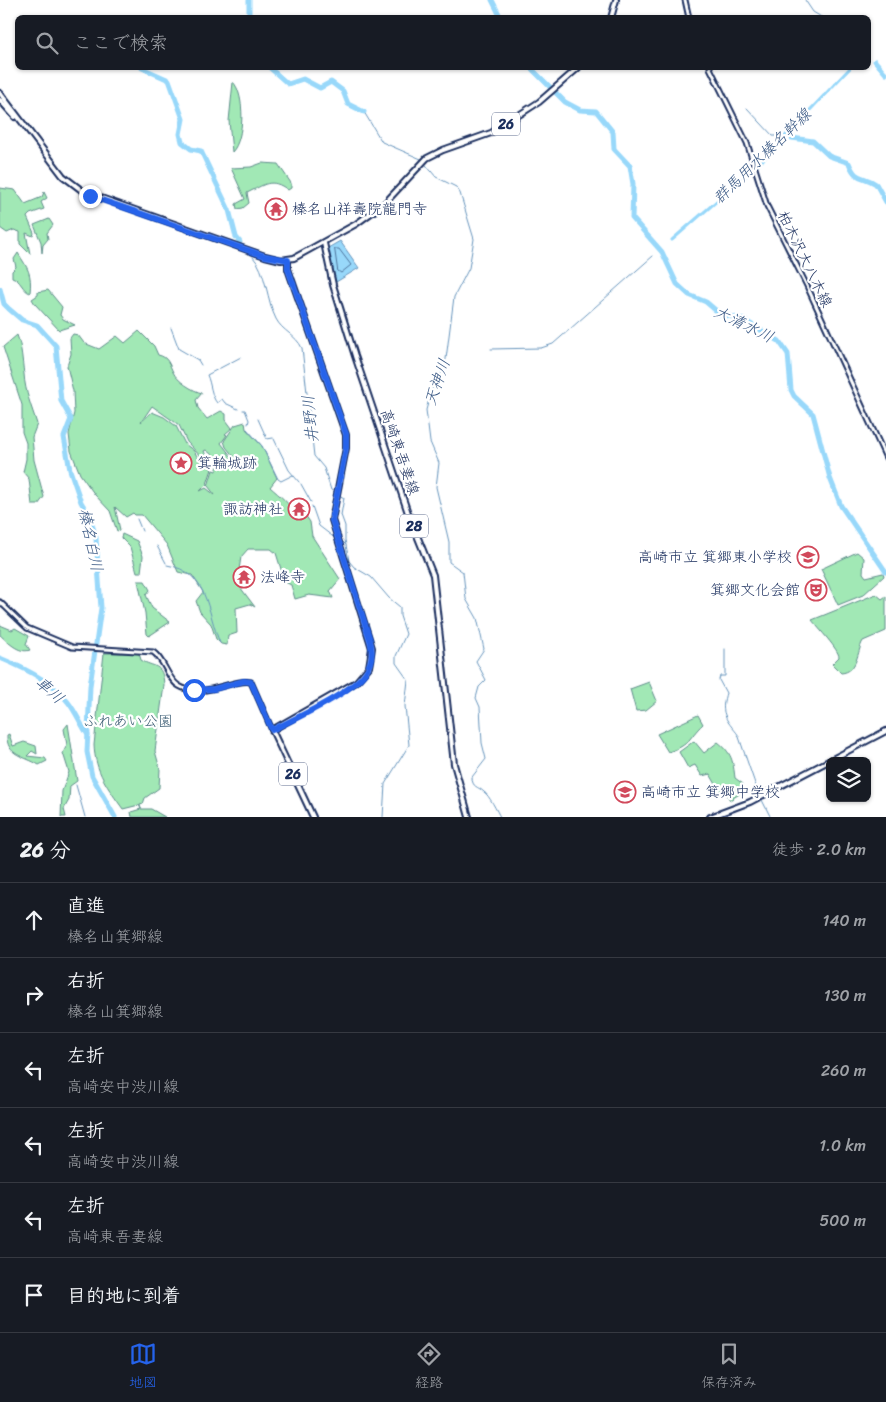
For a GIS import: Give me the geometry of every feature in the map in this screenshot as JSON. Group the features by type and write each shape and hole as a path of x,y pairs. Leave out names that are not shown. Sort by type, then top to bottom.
{"main road":[{"path":"612,15 616,0"},
{"path":"685,0 688,15"},
{"name":"26","path":"288,260 324,243 378,209 422,162 443,150 491,133 539,102 576,70"},
{"name":"柏木沢大八木線","path":"711,70 747,143 767,206 807,286 886,458"},
{"path":"0,93 9,103 19,120"},
{"path":"0,100 19,120 63,176 90,196 265,256 288,260 288,269 346,434 346,448 332,520 370,640 371,660 366,672 354,684 272,730 251,682 244,681 214,689 184,688 178,686 161,660 153,652 72,647 27,628 0,602"},
{"name":"高崎東吾妻線","path":"324,243 342,316 408,513 433,575 456,775 469,817"},
{"name":"26","path":"272,730 313,817"},
{"path":"710,817 761,797 886,731"}],"green space":[{"path":"233,82 240,96 242,117 239,137 232,152 229,121"},
{"path":"262,163 278,164 291,183 291,188 288,190 272,183 263,185 247,193 249,203 243,208 237,209 236,204 245,199 231,168 251,167"},
{"path":"0,188 15,190 25,204 42,197 44,192 47,198 41,202 44,209 27,217 34,233 33,236 26,233 30,254 20,244 20,232 14,230 7,233 0,228"},
{"path":"49,219 53,225 47,233 48,239 43,245 42,253 41,242 34,225"},
{"path":"18,253 28,272 30,293 12,277 12,271 16,267 14,259"},
{"path":"48,290 62,307 60,315 63,319 75,325 59,330 35,304 32,299 38,295 38,292"},
{"path":"139,331 154,346 158,355 166,359 178,379 190,388 202,393 196,400 198,408 207,419 221,411 226,414 226,420 232,428 225,434 227,435 221,443 234,460 235,458 226,447 224,441 235,425 245,422 246,429 262,446 277,478 270,487 288,503 295,515 303,512 310,522 312,536 340,579 330,591 333,598 309,595 295,599 291,585 285,582 276,553 271,549 248,549 241,557 237,583 255,607 250,604 236,608 237,633 228,636 227,645 221,644 216,639 211,624 200,612 196,601 203,592 192,575 178,572 167,545 142,515 135,515 133,513 126,517 115,507 120,530 117,531 110,511 95,495 80,474 71,451 69,434 74,413 73,391 67,366 71,354 70,338 73,334 78,335 84,343 99,349 117,336 125,343","holes":["152,406 179,425 187,442 203,459 207,458 204,451 206,450 220,461 216,471 213,470 208,486 215,495 206,488 200,491 207,484 212,469 204,462 201,463 194,451 185,444 176,426 164,417 152,412 141,422"]},
{"path":"17,335 21,349 26,387 37,424 32,437 34,460 44,497 38,505 32,505 29,479 23,472 26,459 26,443 22,432 22,405 3,347"},
{"path":"122,534 137,541 143,556 141,572 137,572 130,547 121,538"},
{"path":"857,552 864,558 863,573 866,577 883,573 884,576 863,595 838,605 821,569"},
{"path":"138,581 145,581 150,590 146,595 152,608 170,622 149,636 147,634 145,613"},
{"path":"876,594 882,599 886,596 886,631 863,641 854,665 847,672 841,673 832,664 839,657 838,654 812,620"},
{"path":"0,625 12,630 15,628 29,636 26,644 30,650 18,649 10,644 0,635"},
{"name":"ふれあい公園","path":"104,653 139,653 141,660 157,667 162,673 164,685 155,751 160,769 159,788 145,798 143,804 140,805 141,809 139,805 123,809 103,779 95,755 94,745"},
{"path":"649,682 657,701 646,710 636,711 630,689"},
{"path":"698,715 703,724 685,744 668,752 657,734"},
{"path":"68,724 77,781 70,786 69,800 64,809 66,817 61,817 62,791 69,772 63,753 67,745 64,729"},
{"path":"9,734 13,746 24,742 36,746 37,754 32,751 27,756 45,758 47,761 39,765 17,754 8,742 7,735"},
{"path":"694,741 704,753 718,742 726,750 732,762 735,778 743,784 741,793 730,800 724,790 720,791 710,774 702,776 695,765 688,768 679,752"},
{"path":"151,809 165,817 132,817 131,812"}],"water":[{"path":"340,241 359,268 336,282 328,248"}],"waterway":[{"name":"天神川","path":"249,0 249,15"},
{"name":"大清水川","path":"492,0 500,15"},
{"path":"805,0 813,12 818,15"},
{"path":"875,61 886,74"},
{"name":"井野川","path":"146,70 169,80 183,119 180,134 182,142 191,149 201,151 229,210 236,237 240,242"},
{"name":"天神川","path":"272,70 288,84 303,79 320,88 331,82 343,91 348,104 364,112"},
{"name":"大清水川","path":"533,70 565,102 580,110 596,111 613,132 614,149 630,166 633,184 632,218 662,252 677,284 689,295 706,302 720,314 742,319 779,341 788,354 791,390 794,396 813,414 830,478 841,506 886,572"},
{"name":"群馬用水榛名幹線","path":"672,240 757,166 848,70"},
{"path":"747,108 773,136 778,136"},
{"name":"天神川","path":"364,112 382,142 421,159 436,177 456,187 460,193 474,239 469,268 454,297 446,359 442,372 432,389 426,410 430,442 439,463 436,487 449,542 449,562 463,572 466,599 477,618 484,649 476,661 486,680 479,687 476,698 480,707 482,743 486,759 472,777 472,781 474,785 488,796 500,817"},
{"path":"792,138 813,141 829,156 849,163 854,173 876,184 886,202"},
{"name":"群馬用水榛名幹線","path":"491,349 541,348 553,344 653,256"},
{"name":"井野川","path":"253,257 264,278 270,304 276,319 302,348 314,456 324,468 331,490 344,498 341,515 345,526 345,540 349,561 354,567 371,577 389,598 400,607 400,616 406,634 396,656 396,663 408,680 405,706 409,745 385,784 383,817"},
{"name":"榛名白川","path":"0,289 4,304 22,320 37,325 56,346 61,401 71,419 64,437 70,470 81,502 90,517 96,538 101,608 90,686 87,752 92,776 115,817"},
{"path":"171,328 179,349 198,360 201,365"},
{"path":"238,409 225,403 222,399 217,403 213,397 207,375 241,357"},
{"path":"243,410 245,410 249,420 248,424"},
{"path":"258,419 267,439 273,438"},
{"path":"247,429 262,446 278,479 281,481 293,475"},
{"path":"274,439 289,470 299,482"},
{"path":"301,484 311,502"},
{"path":"312,506 319,526 336,539"},
{"path":"137,519 142,531"},
{"name":"井野川","path":"341,540 346,545"},
{"path":"157,546 166,563"},
{"path":"167,565 181,569 199,584 220,643"},
{"path":"725,649 725,676 720,676 719,680 726,693 724,712 728,722 738,735 759,795"},
{"name":"車川","path":"0,658 27,671 55,688 71,706 88,735"},
{"path":"76,785 85,817"},
{"path":"761,798 770,816"}],"place":[{"name":"榛名山祥壽院龍門寺","path":"276,209"},
{"name":"箕輪城跡","path":"181,463"},
{"name":"諏訪神社","path":"299,509"},
{"name":"高崎市立 箕郷東小学校","path":"808,557"},
{"name":"法峰寺","path":"244,577"},
{"name":"箕郷文化会館","path":"816,590"},
{"name":"高崎市立 箕郷中学校","path":"625,792"}],"route":[{"path":"90,196 232,243 265,256 288,260 288,269 346,434 346,448 331,517 372,648 371,660 366,672 354,684 272,730 251,682 244,681 222,688 194,690"}]}
